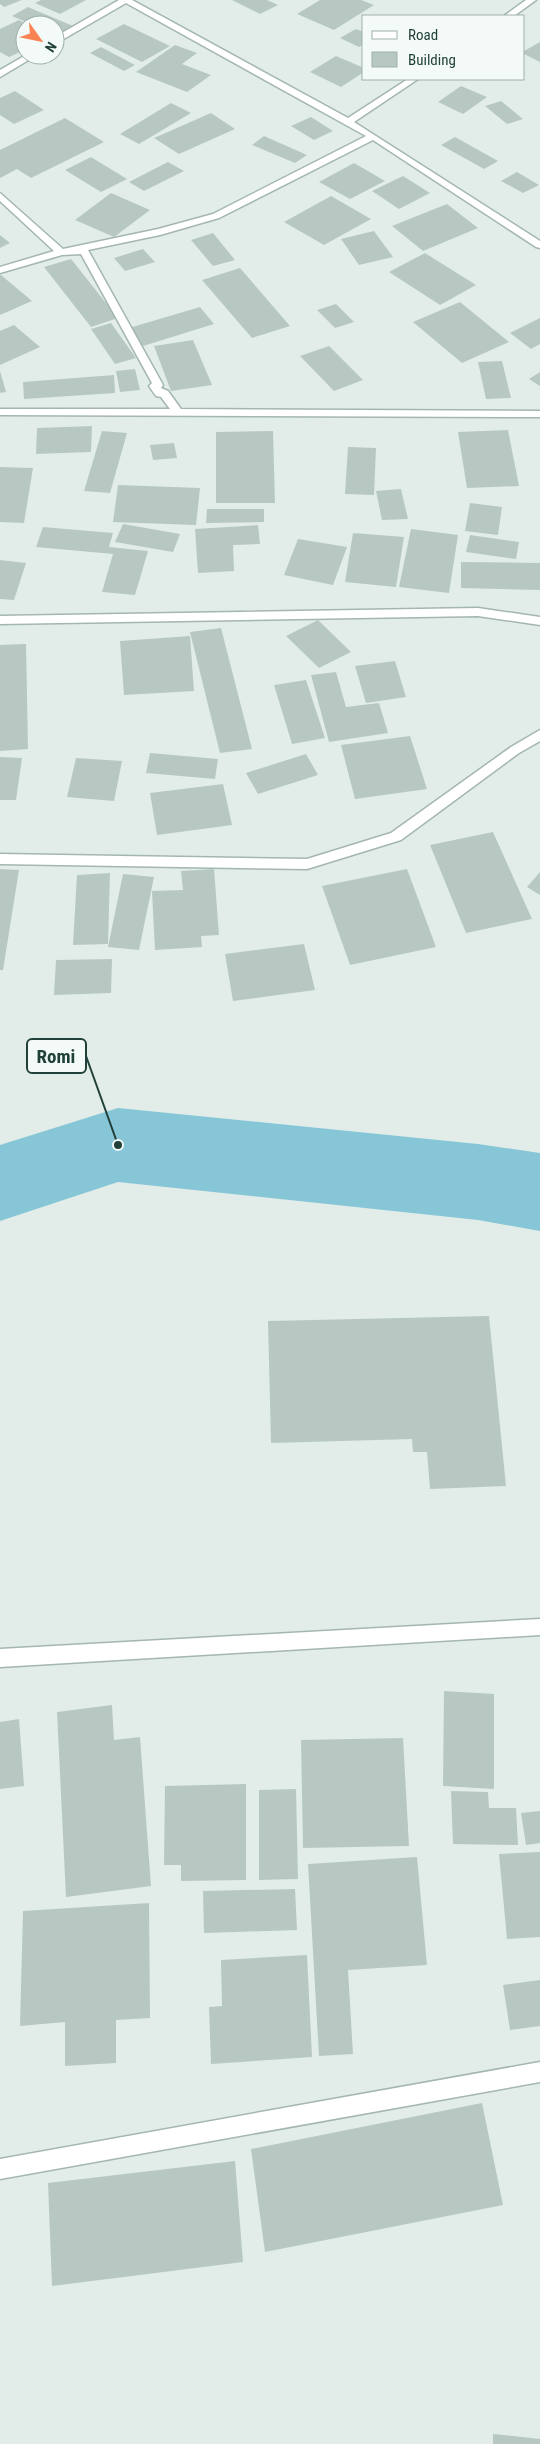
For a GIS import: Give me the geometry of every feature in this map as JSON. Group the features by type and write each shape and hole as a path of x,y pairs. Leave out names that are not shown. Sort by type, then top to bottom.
{"street":[{"path":"65,35 125,0 373,136 540,245"},
{"path":"510,15 532,0"},
{"path":"0,74 15,65"},
{"path":"348,122 412,80"},
{"path":"0,270 61,252 160,232 216,216 373,136"},
{"path":"0,196 61,252 84,251 158,385 154,386 160,394 164,392 179,414"},
{"path":"0,412 540,414"},
{"path":"0,620 478,612 540,621"},
{"path":"0,859 308,864 396,837 516,750 540,735"},
{"path":"0,1658 540,1627"},
{"path":"0,2169 540,2072"}],"building":[{"path":"0,0 22,0 4,7 0,4"},
{"path":"41,0 86,0 60,14 35,3"},
{"path":"232,0 267,0 278,5 260,14"},
{"path":"320,0 361,0 374,5 334,30 297,14"},
{"path":"28,7 47,15 15,15 15,17 12,16"},
{"path":"15,22 15,54 9,57 0,52 0,29"},
{"path":"65,23 73,26 65,31"},
{"path":"124,24 170,46 142,62 96,39"},
{"path":"356,29 362,31 362,45 359,47 340,38"},
{"path":"540,42 540,62 525,54 525,50"},
{"path":"175,45 197,53 182,64 211,75 187,92 136,72"},
{"path":"101,47 135,65 124,71 90,53"},
{"path":"336,56 362,67 362,73 341,87 310,72"},
{"path":"461,86 487,97 463,114 438,102"},
{"path":"15,91 44,110 14,124 0,115 0,98"},
{"path":"501,101 523,119 507,124 485,106"},
{"path":"171,103 191,113 139,144 120,134"},
{"path":"211,113 235,129 179,154 154,138"},
{"path":"311,117 333,131 314,140 291,126"},
{"path":"65,118 104,142 31,178 17,169 0,178 0,150"},
{"path":"264,136 307,155 295,163 252,145"},
{"path":"455,137 498,161 484,169 441,145"},
{"path":"91,157 127,179 101,192 65,170"},
{"path":"168,162 184,171 144,191 129,182"},
{"path":"354,163 385,181 350,199 319,182"},
{"path":"517,172 539,185 523,193 501,181"},
{"path":"403,176 430,193 399,209 372,191"},
{"path":"111,193 150,210 114,237 75,220"},
{"path":"331,196 371,219 324,245 284,222"},
{"path":"447,204 478,228 423,251 392,226"},
{"path":"374,231 393,257 359,265 341,239"},
{"path":"213,233 235,260 213,266 191,240"},
{"path":"0,235 10,243 0,248"},
{"path":"143,249 155,262 125,271 114,258"},
{"path":"425,253 476,285 440,305 389,272"},
{"path":"71,259 118,318 91,327 44,267"},
{"path":"240,268 290,326 252,338 202,280"},
{"path":"1,275 32,301 0,315"},
{"path":"460,302 509,342 462,363 413,322"},
{"path":"336,304 354,322 335,328 317,310"},
{"path":"200,307 214,324 143,346 129,328"},
{"path":"540,318 540,344 531,349 510,333"},
{"path":"111,323 136,358 115,364 91,329"},
{"path":"14,325 40,347 0,365 0,331"},
{"path":"193,340 212,385 171,391 154,346"},
{"path":"329,346 363,380 334,391 300,356"},
{"path":"502,361 511,398 486,399 478,362"},
{"path":"135,369 140,390 120,392 116,371"},
{"path":"0,371 6,392 0,393"},
{"path":"540,372 540,386 529,379"},
{"path":"114,375 115,393 24,399 23,382"},
{"path":"92,426 91,452 36,454 37,428"},
{"path":"508,430 519,486 467,488 458,432"},
{"path":"102,431 127,433 110,493 84,491"},
{"path":"273,431 275,503 216,503 216,432"},
{"path":"174,443 177,458 153,460 150,445"},
{"path":"348,447 376,448 374,495 345,494"},
{"path":"0,467 33,468 24,523 0,522"},
{"path":"118,485 200,488 196,525 113,522"},
{"path":"401,489 408,519 382,520 376,491"},
{"path":"470,503 502,507 498,535 465,531"},
{"path":"207,509 264,509 264,522 206,523"},
{"path":"123,524 180,534 173,552 115,542"},
{"path":"258,525 260,544 233,545 234,571 198,573 195,529"},
{"path":"43,527 113,533 109,547 148,551 135,595 102,592 113,554 36,547"},
{"path":"411,529 458,535 449,593 399,587"},
{"path":"353,533 404,537 396,587 345,582"},
{"path":"470,535 519,542 516,559 466,552"},
{"path":"298,539 347,547 333,585 284,575"},
{"path":"0,560 26,563 14,600 0,599"},
{"path":"461,562 540,563 540,590 461,588"},
{"path":"318,620 351,652 319,668 286,636"},
{"path":"221,628 252,749 220,753 190,632"},
{"path":"190,636 194,691 124,695 120,641"},
{"path":"26,644 28,749 0,751 0,645"},
{"path":"395,661 406,697 366,703 355,666"},
{"path":"336,672 346,707 379,703 388,733 329,742 311,675"},
{"path":"306,680 325,738 292,744 274,685"},
{"path":"410,736 427,789 355,799 341,745"},
{"path":"150,753 218,759 215,779 146,773"},
{"path":"306,754 318,775 258,794 246,773"},
{"path":"0,757 22,758 16,800 0,800"},
{"path":"76,758 122,761 114,801 67,797"},
{"path":"223,784 232,825 157,835 150,793"},
{"path":"493,832 532,919 466,933 430,845"},
{"path":"0,869 19,870 3,970 0,970"},
{"path":"214,869 219,935 201,936 202,947 155,950 152,891 183,890 181,871"},
{"path":"407,869 436,947 350,965 322,886"},
{"path":"540,872 540,895 527,887"},
{"path":"110,873 108,944 73,945 77,875"},
{"path":"123,874 154,877 139,950 108,947"},
{"path":"304,944 315,990 233,1001 225,954"},
{"path":"112,959 111,993 54,995 56,960"},
{"path":"489,1316 506,1486 430,1489 427,1452 413,1452 412,1439 271,1443 268,1321"},
{"path":"444,1691 494,1694 494,1789 443,1786"},
{"path":"112,1705 114,1740 140,1737 151,1886 66,1897 57,1712"},
{"path":"19,1719 24,1786 0,1789 0,1722"},
{"path":"403,1738 409,1846 303,1848 301,1740"},
{"path":"246,1784 246,1880 181,1881 181,1865 164,1865 165,1786"},
{"path":"296,1789 298,1879 259,1880 259,1790"},
{"path":"451,1791 488,1792 489,1808 516,1808 518,1845 453,1844"},
{"path":"540,1811 540,1843 526,1845 521,1813"},
{"path":"540,1852 540,1937 507,1939 499,1854"},
{"path":"417,1857 427,1965 348,1970 353,2054 319,2056 308,1864"},
{"path":"295,1889 297,1930 204,1933 203,1891"},
{"path":"149,1903 150,2018 116,2020 116,2063 65,2066 65,2022 20,2026 23,1911"},
{"path":"307,1955 312,2057 211,2064 209,2007 222,2006 221,1960"},
{"path":"540,1980 540,2026 510,2030 503,1985"},
{"path":"482,2103 503,2205 265,2252 251,2149"},
{"path":"235,2161 243,2262 52,2286 48,2183"},
{"path":"493,2434 540,2439 540,2444 493,2444"}],"waterway":[{"path":"0,1183 118,1145 478,1182 540,1192"}],"place":[{"name":"Romi","path":"118,1145"}]}
